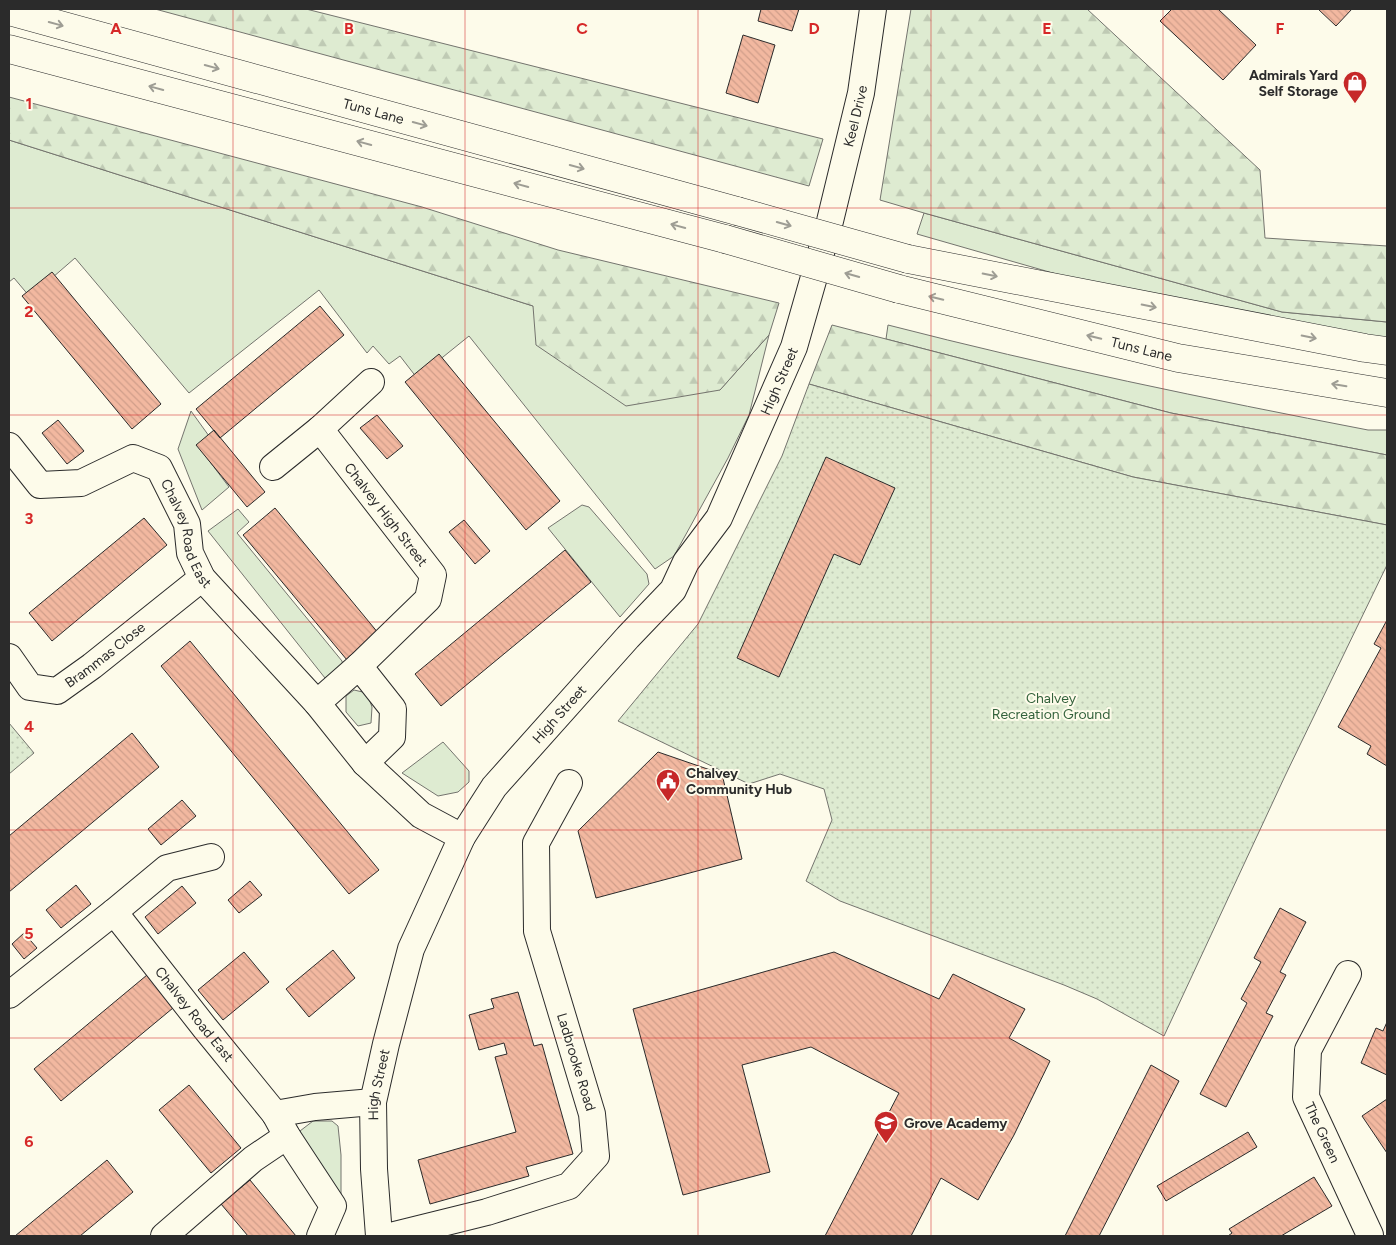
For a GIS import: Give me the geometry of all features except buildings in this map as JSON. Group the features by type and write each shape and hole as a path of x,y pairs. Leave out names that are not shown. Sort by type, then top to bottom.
{"main road":[{"name":"Tuns Lane","path":"9,11 908,259 1387,351"},
{"name":"Tuns Lane","path":"9,49 725,239 899,289 1178,358 1387,393"}],"street":[{"name":"Keel Drive","path":"830,221 861,93 873,9"},
{"name":"High Street","path":"379,1236 374,1169 373,1102 411,948 462,837 494,786 628,637 673,590 686,562 719,518 794,347 830,221"},
{"path":"273,467 320,430 371,382"},
{"name":"Chalvey High Street","path":"320,430 433,575 428,599 359,666"},
{"name":"Chalvey Road East","path":"9,446 40,485 81,483 133,458 159,468 188,524 190,552 202,578 317,703 365,763 421,815 462,837"},
{"name":"Brammas Close","path":"9,657 30,687 57,691 92,666 202,578"},
{"path":"317,703 359,666 394,710 392,737 365,763"},
{"name":"Ladbrooke Road","path":"390,1236 487,1212 568,1186 596,1156 592,1114 537,931 536,843 569,783"},
{"path":"9,995 167,868 211,857"},
{"name":"Chalvey Road East","path":"114,912 281,1125 333,1206 320,1236"},
{"name":"The Green","path":"1349,974 1308,1050 1306,1096 1376,1230"},
{"path":"164,1236 253,1159 281,1125 315,1107 373,1102"}],"green space":[{"path":"155,9 306,9 823,139 809,186"},
{"path":"911,9 1087,9 1260,170 1265,238 1387,246 1387,322 1282,312 880,200"},
{"path":"9,97 422,207 558,250 779,303 769,335 720,390 626,406 536,345 533,306 9,140"},
{"path":"9,140 533,306 720,390 769,335 749,415 728,458 674,556 655,569 469,336 417,378 400,356 389,364 373,346 367,353 319,290 189,393 75,258 30,297 14,278 9,282"},
{"path":"924,213 1282,312 1387,322 1387,343 1098,286 917,234"},
{"path":"832,325 1171,413 1387,455 1387,525 1133,477 809,384"},
{"path":"888,325 1067,368 1187,394 1368,430 1387,430 1387,455 1171,413 886,339"},
{"name":"Chalvey Recreation Ground","path":"809,384 1133,477 1387,525 1387,565 1285,776 1164,1036 1097,999 1064,985 840,901 806,881 832,820 824,789 780,774 749,784 618,721 698,624 782,456"},
{"path":"191,411 209,436 198,446 229,487 202,510 178,449"},
{"path":"582,505 589,507 647,574 649,584 620,617 548,528"},
{"path":"238,509 249,522 237,533 342,661 343,667 325,678 208,531"},
{"path":"354,690 367,693 372,707 371,723 358,726 346,712 346,696"},
{"path":"9,723 34,753 9,774"},
{"path":"443,742 469,771 469,782 458,792 438,796 402,773"},
{"path":"313,1121 332,1121 338,1126 341,1155 341,1195 301,1143 300,1131"}],"place":[{"name":"Admirals Yard Self Storage","path":"1355,104"},
{"name":"Chalvey Community Hub","path":"668,802"},
{"name":"Grove Academy","path":"886,1144"}]}
